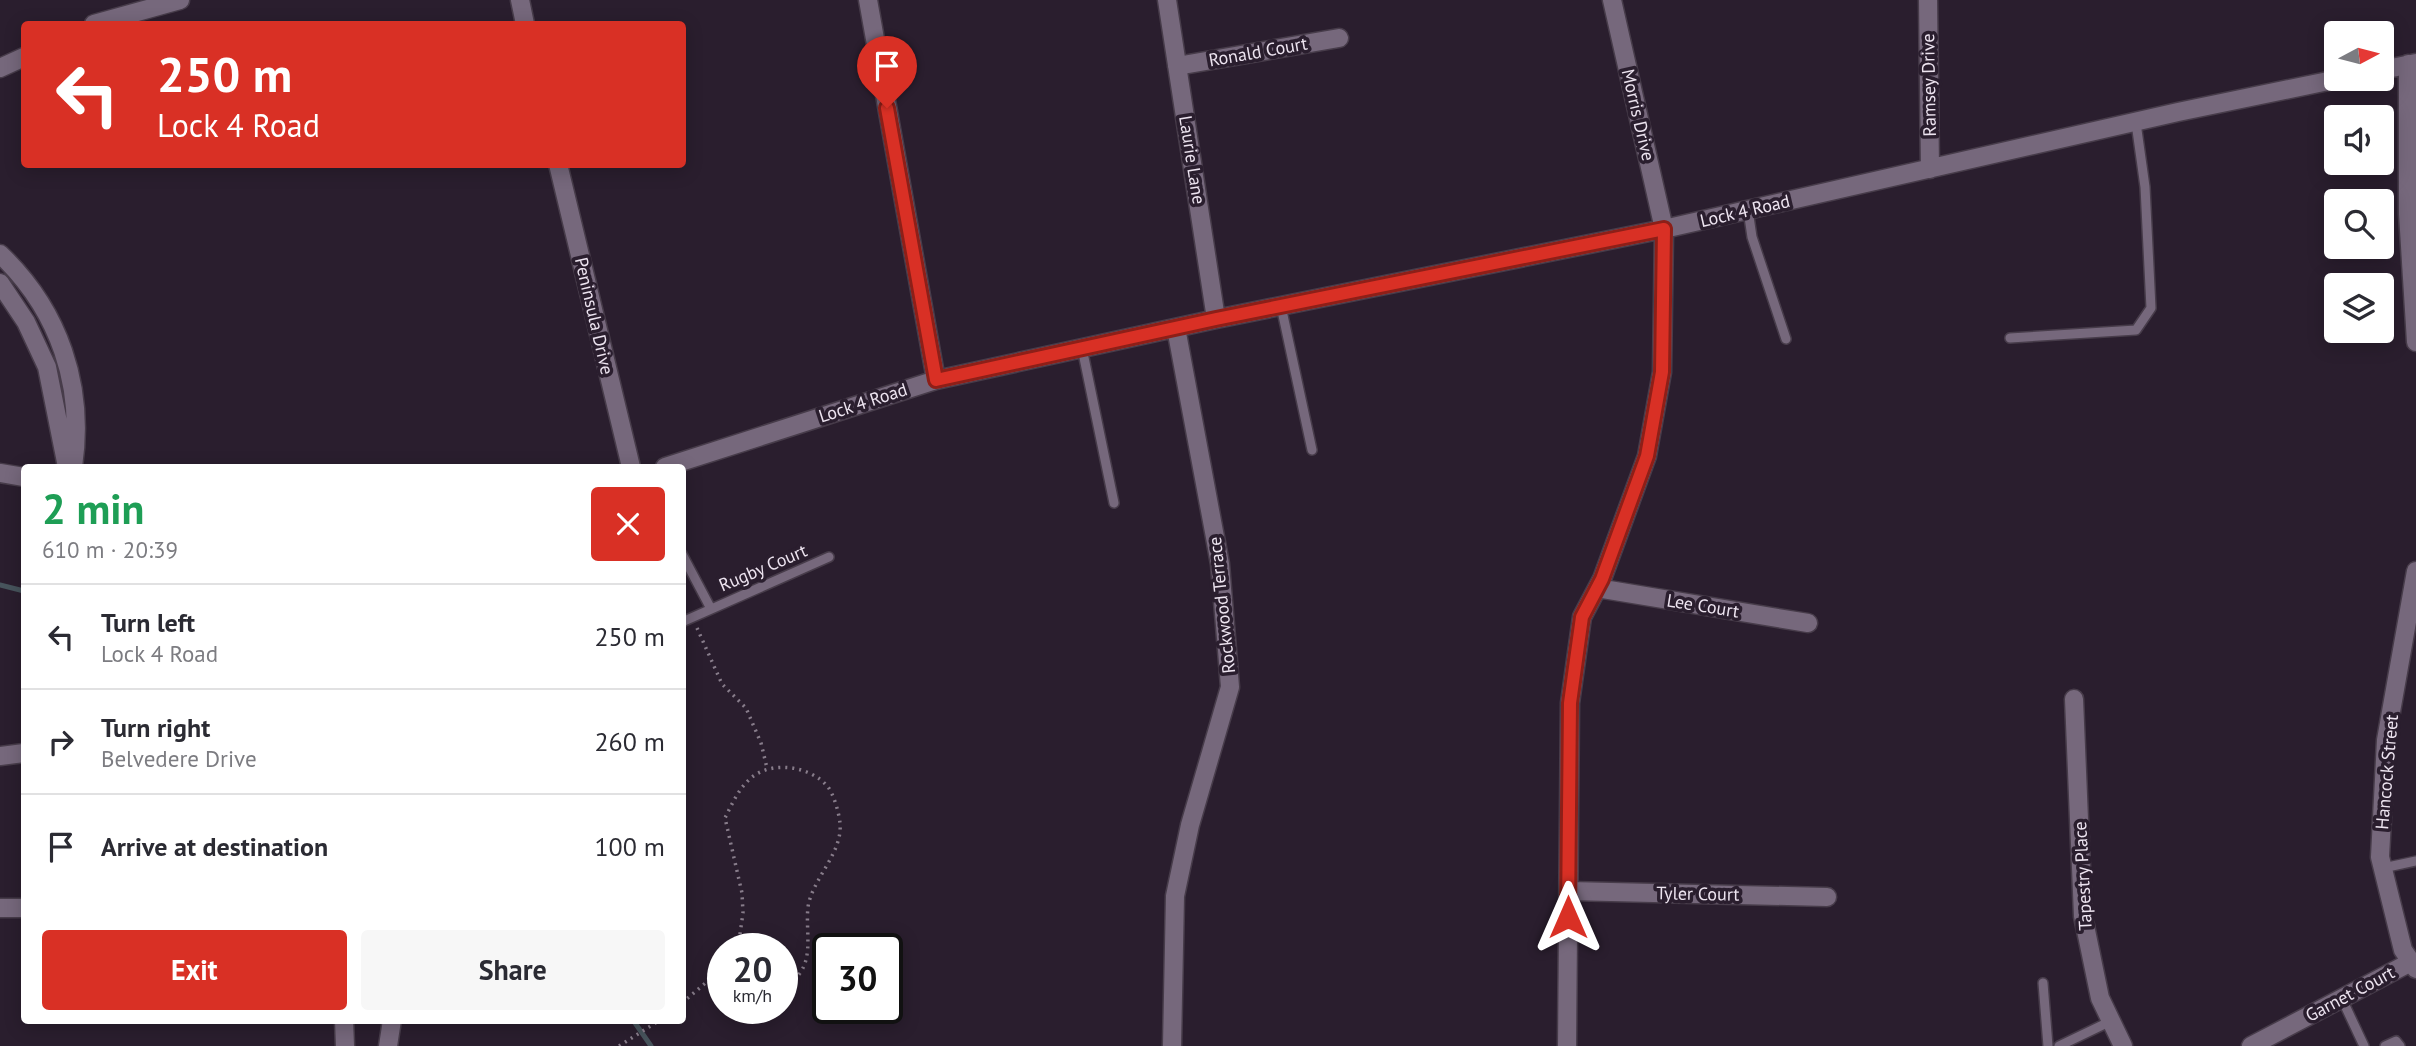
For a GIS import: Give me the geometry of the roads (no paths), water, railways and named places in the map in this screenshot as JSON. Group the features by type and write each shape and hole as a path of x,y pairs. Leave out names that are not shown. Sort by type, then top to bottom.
{"street":[{"path":"105,21 180,0"},
{"path":"520,0 524,21"},
{"path":"868,0 936,380"},
{"name":"Laurie Lane","path":"1167,0 1216,319"},
{"name":"Morris Drive","path":"1567,1046 1570,703 1582,617 1597,588 1647,456 1662,372 1664,229 1612,0"},
{"name":"Ramsey Drive","path":"1928,0 1930,170"},
{"name":"Ronald Court","path":"1177,66 1339,38"},
{"path":"0,68 21,58"},
{"path":"2394,67 2412,63 2408,214 2416,342"},
{"name":"Lock 4 Road","path":"674,464 936,380 1216,319 1748,211 2324,82"},
{"name":"Peninsula Drive","path":"559,168 630,464"},
{"path":"0,254 26,278 56,329 75,392 78,439 74,464"},
{"path":"0,283 26,322 47,367 66,464"},
{"name":"Rockwood Terrace","path":"1172,1046 1175,896 1190,825 1230,687 1220,564 1176,328"},
{"path":"0,473 21,476"},
{"name":"Hancock Street","path":"2414,966 2403,950 2381,857 2386,740 2416,571"},
{"name":"Lee Court","path":"1597,588 1808,623"},
{"name":"Tapestry Place","path":"2074,699 2083,916 2100,998 2123,1046"},
{"path":"0,756 21,753"},
{"name":"Tyler Court","path":"1569,891 1828,897"},
{"path":"0,908 21,908"},
{"name":"Garnet Court","path":"2251,1046 2414,966"},
{"path":"344,1024 345,1046"},
{"path":"388,1046 391,1024"}],"lane":[{"path":"2010,338 2136,330 2151,308 2145,187 2136,123"},
{"path":"1748,211 1752,237 1786,339"},
{"path":"1281,306 1312,450"},
{"path":"1082,348 1114,503"},
{"name":"Rugby Court","path":"687,619 829,557"},
{"name":"Rugby Court","path":"686,562 710,607"},
{"path":"2383,868 2416,861"},
{"path":"2043,983 2048,1046"},
{"path":"2342,999 2364,1046"},
{"path":"2059,1046 2111,1021"},
{"path":"2385,1046 2396,1041 2400,1046"}],"waterway":[{"path":"0,585 21,590"},
{"path":"636,1024 651,1046"}]}
